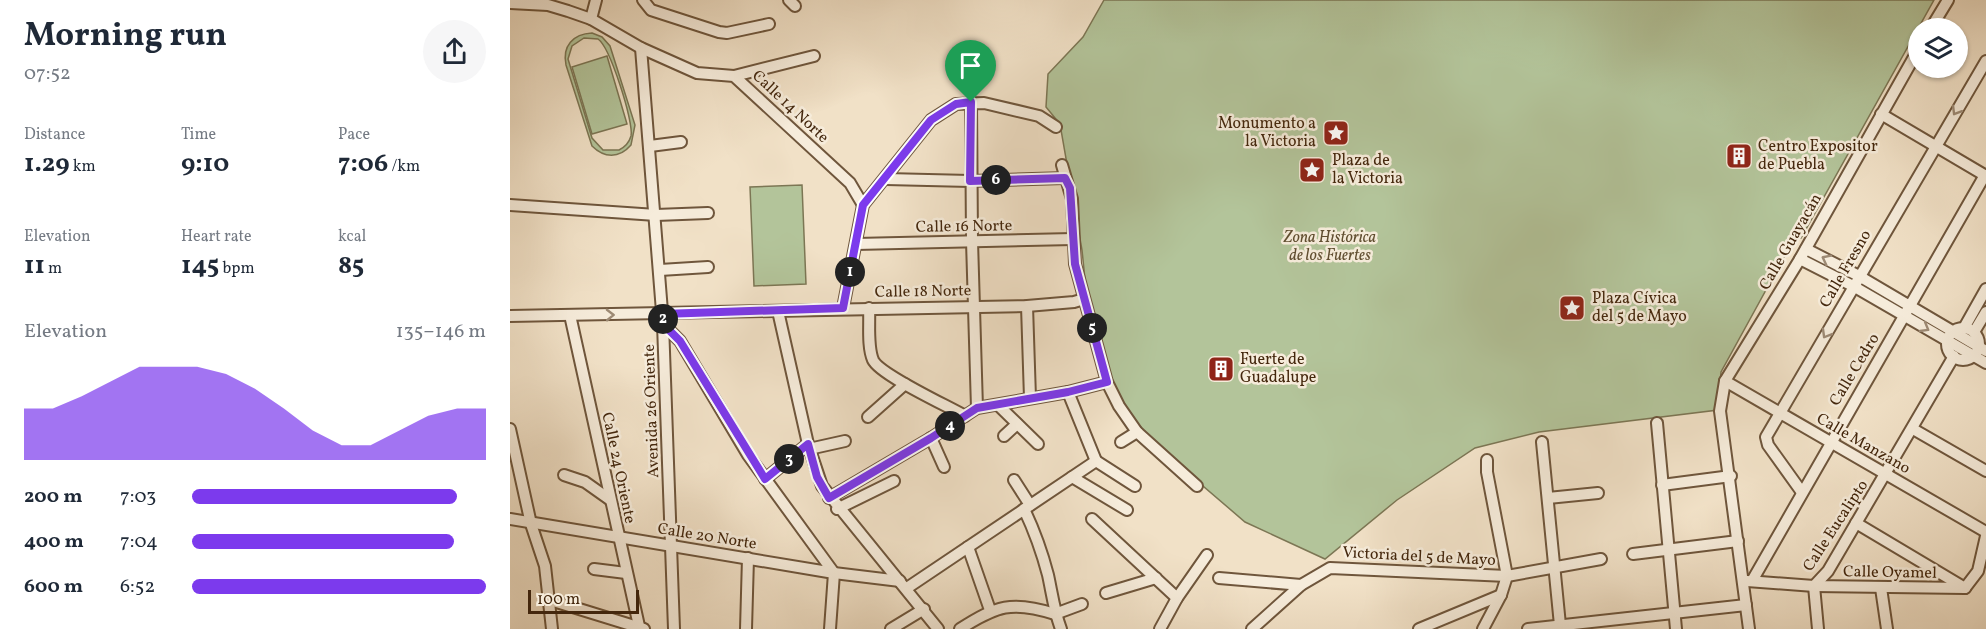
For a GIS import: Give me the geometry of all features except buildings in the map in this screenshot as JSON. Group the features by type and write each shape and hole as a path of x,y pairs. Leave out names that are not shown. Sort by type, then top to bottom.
{"street":[{"path":"591,19 596,0"},
{"path":"643,0 651,10 719,32 727,33 769,24"},
{"path":"1937,18 1947,0"},
{"name":"Calle 14 Norte","path":"510,3 548,6 591,19 641,48 697,73 734,76 850,183 863,205"},
{"name":"Avenida 26 Oriente","path":"641,48 663,319 674,629"},
{"path":"734,76 814,56"},
{"name":"Calle Fresno","path":"1801,491 1766,441 1780,412 1986,61"},
{"name":"Calle Guayacán","path":"1724,383 1800,260 1908,67"},
{"path":"971,102 970,181 977,408"},
{"path":"843,308 863,205 931,120 956,104 984,102 1039,117 1056,127"},
{"path":"1881,114 1985,175"},
{"path":"650,146 681,142"},
{"path":"1062,165 1072,199 1073,255 1107,382 1119,406 1137,432 1197,486"},
{"name":"Calle Cedro","path":"1748,581 1908,312 1985,175"},
{"path":"886,179 970,181 1065,178"},
{"path":"510,205 656,215 708,213"},
{"name":"Calle 16 Norte","path":"856,244 1073,240"},
{"path":"1806,249 1950,337 1979,351"},
{"path":"1800,260 1856,281"},
{"path":"660,270 708,267"},
{"path":"1986,289 1969,330 1986,363"},
{"name":"Calle 18 Norte","path":"510,316 570,315 663,319 778,310 1027,306 1084,299"},
{"path":"1027,306 1030,398"},
{"path":"869,308 873,361 905,384 965,416"},
{"path":"778,310 808,447 817,477 837,509 904,585 938,629"},
{"path":"1950,337 1969,330 1986,312"},
{"name":"Calle 24 Oriente","path":"570,315 609,500 642,628"},
{"path":"663,319 680,341 765,479 834,573 831,629"},
{"path":"1950,337 1954,356 1962,359 1979,351"},
{"name":"Calle Eucalipto","path":"1814,586 1823,578 1886,475 1954,356"},
{"path":"829,498 977,408 1068,392 1107,382"},
{"path":"1724,383 1720,411 1731,476 1738,541 1748,581 1746,604 1749,629"},
{"name":"Calle Manzano","path":"1724,383 1780,412 1986,534"},
{"path":"868,417 905,384"},
{"path":"1068,392 1096,461 1135,486"},
{"path":"998,405 1038,444"},
{"path":"1657,423 1676,629"},
{"path":"1004,436 1017,424"},
{"path":"510,429 531,524 542,553 550,600 552,629"},
{"path":"1913,429 1986,471"},
{"path":"1121,441 1137,432"},
{"path":"931,438 944,467"},
{"path":"765,479 808,447 845,441"},
{"path":"1542,442 1560,625"},
{"path":"1483,629 1502,595 1507,576 1487,472 1487,460"},
{"path":"904,585 968,547 1096,461"},
{"path":"564,475 585,482 609,500"},
{"path":"1662,485 1731,476"},
{"path":"1072,477 1127,510"},
{"path":"1014,480 1027,507 1037,538 1048,576 1055,614 1061,629"},
{"path":"837,509 894,481"},
{"path":"1548,498 1598,493"},
{"name":"Calle 20 Norte","path":"510,519 904,585"},
{"path":"1092,519 1177,598"},
{"path":"1856,523 1965,588 1978,571 1986,534"},
{"path":"1633,554 1738,541"},
{"path":"968,547 990,610"},
{"path":"1160,629 1177,598 1207,555"},
{"path":"746,629 748,558"},
{"name":"Victoria del 5 de Mayo","path":"1301,585 1330,568 1507,576 1601,559"},
{"path":"594,569 626,573"},
{"path":"1107,593 1156,578"},
{"path":"1219,578 1301,585"},
{"name":"Calle Oyamel","path":"1748,581 1814,586 1965,588"},
{"path":"1252,629 1301,585"},
{"path":"1814,586 1818,629"},
{"path":"1881,588 1887,629"},
{"path":"1419,629 1502,595"},
{"path":"550,600 642,628"},
{"path":"960,629 990,610 1021,607 1055,614 1082,604"},
{"path":"1528,629 1675,614 1746,604"},
{"path":"891,629 924,609"},
{"path":"609,617 609,629"}],"green space":[{"name":"Zona Histórica de los Fuertes","path":"1104,0 1934,0 1924,18 1908,18 1908,47 1801,238 1794,239 1721,372 1718,410 1539,432 1475,448 1397,500 1325,559 1245,522 1141,433 1118,399 1088,309 1082,250 1060,124 1046,107 1048,74 1083,37"},
{"path":"592,33 602,37 610,46 635,125 631,145 617,155 606,155 592,146 566,65 566,52 570,42","holes":["584,38 598,39 615,70 629,116 631,136 619,150 603,150 592,138 568,59 572,46"]},
{"path":"607,56 627,124 592,134 572,67"},
{"path":"802,185 806,284 754,286 750,187"}],"place":[{"name":"Monumento a la Victoria","path":"1336,133"},
{"name":"Centro Expositor de Puebla","path":"1739,156"},
{"name":"Plaza de la Victoria","path":"1312,170"},
{"name":"Plaza Cívica del 5 de Mayo","path":"1572,308"},
{"name":"Fuerte de Guadalupe","path":"1221,369"}],"route":[{"path":"971,102 970,181 1065,178 1070,188 1073,255 1107,382 1068,392 977,408 829,498 817,477 808,444 765,479 748,455 680,341 663,324 662,314 843,308 863,205 931,120 956,104 971,102"}]}
